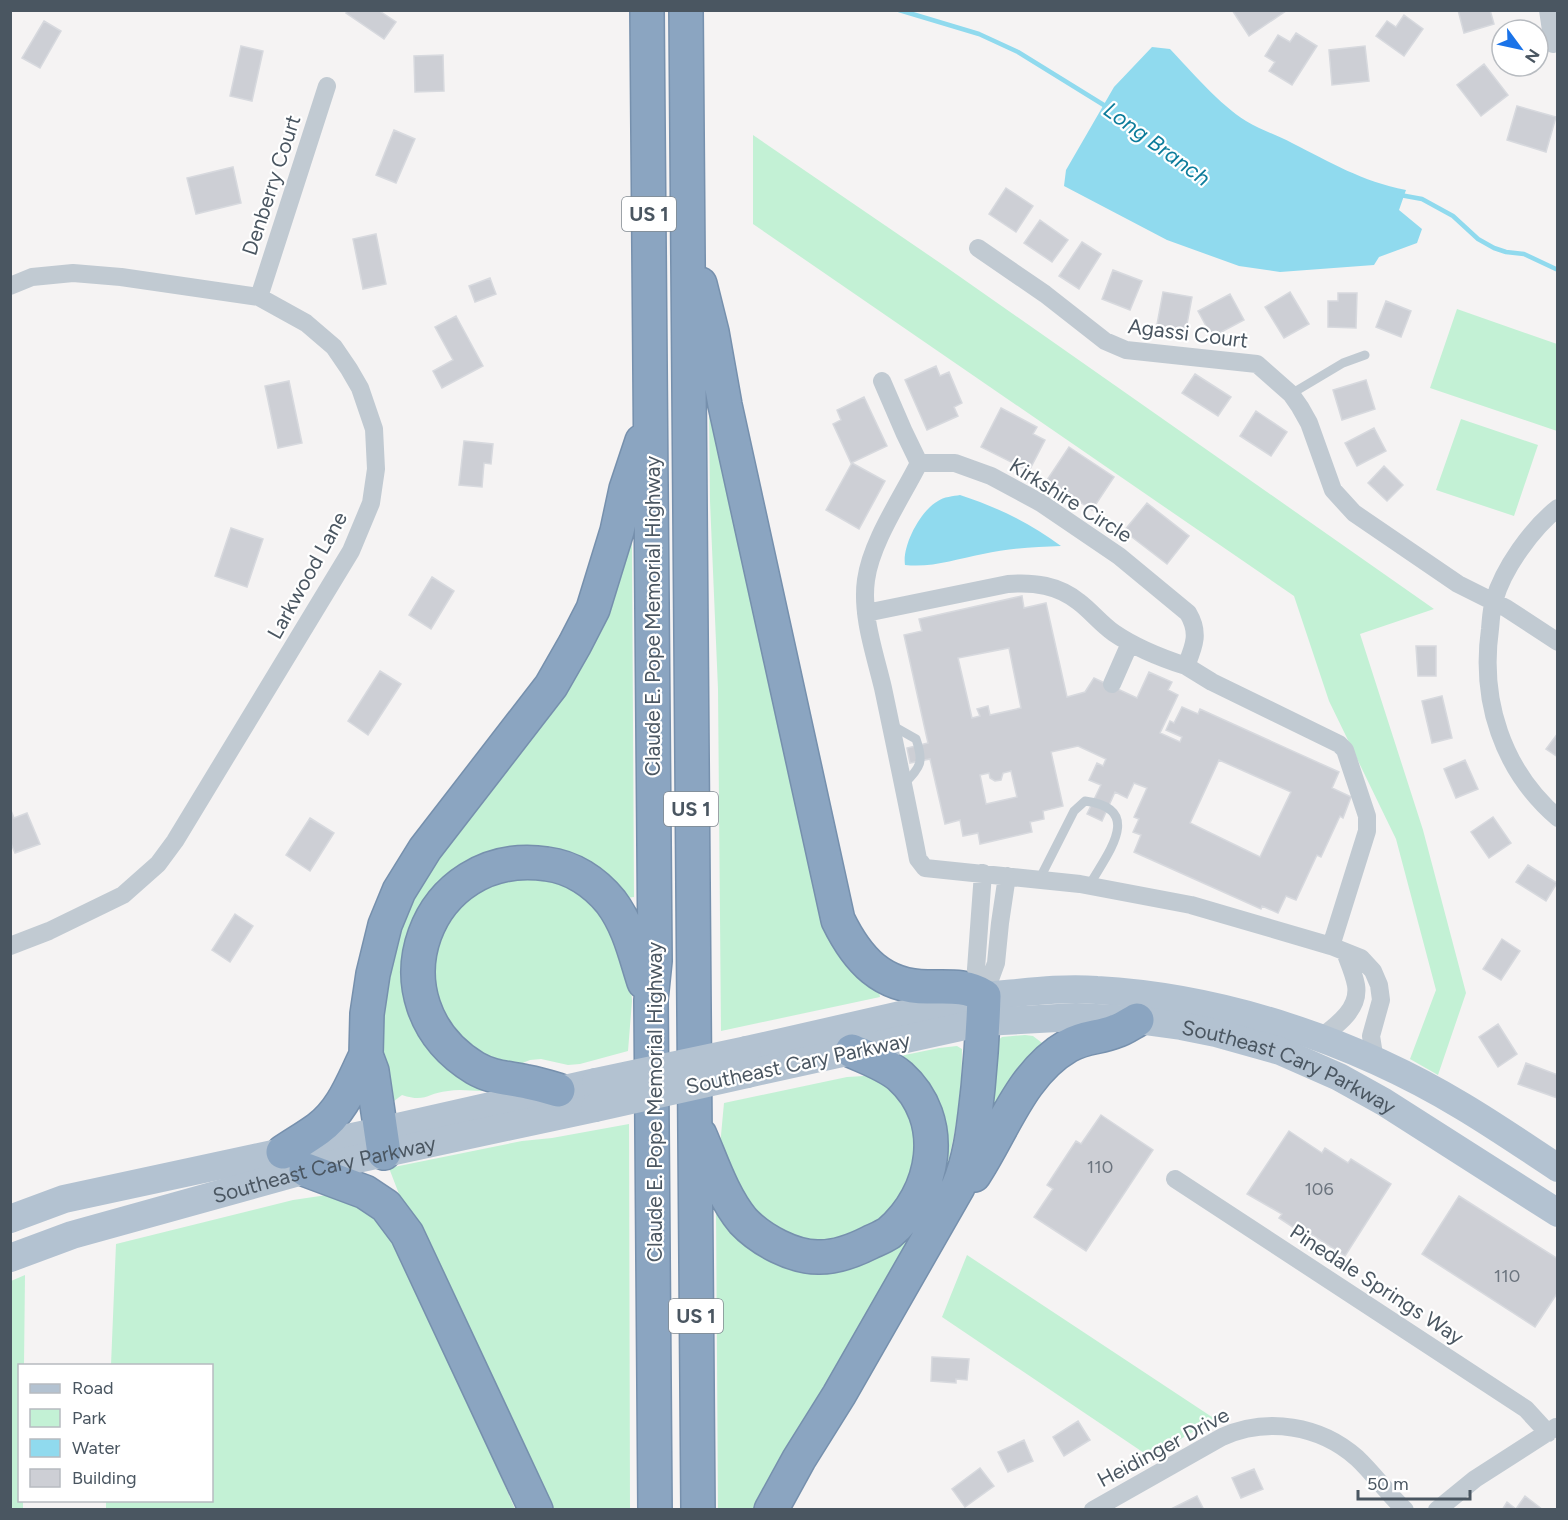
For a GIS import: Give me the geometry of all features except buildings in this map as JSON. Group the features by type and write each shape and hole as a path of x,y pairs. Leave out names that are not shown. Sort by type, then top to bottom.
{"highway":[{"name":"Claude E. Pope Memorial Highway","path":"647,10 655,961 651,1000 655,1509"},
{"name":"Claude E. Pope Memorial Highway","path":"686,10 698,1509"},
{"path":"688,236 712,332 725,405 838,920 849,944 880,975 905,985 966,988 976,991 984,1009 972,1141 958,1187 771,1509"},
{"path":"536,1509 407,1234 386,1206 365,1192 294,1161 319,1128 345,1100 366,1055 373,974 385,925 399,891 425,849 551,686 593,609 617,531 626,489 650,417"},
{"path":"558,1090 502,1078 477,1069 443,1042 432,1027 419,989 418,960 424,934 447,898 478,873 515,862 554,865 579,874 598,888 621,917 631,937 651,1000"},
{"path":"958,1187 975,1175 1028,1084 1050,1058 1085,1038 1116,1032 1137,1020"},
{"path":"694,1122 732,1205 744,1222 759,1234 787,1249 820,1257 858,1249 888,1234 908,1213 920,1192 930,1163 932,1137 926,1111 912,1088 899,1075 852,1051"},
{"path":"366,1055 372,1071 382,1142"}],"main road":[{"name":"Southeast Cary Parkway","path":"747,1062 852,1051 1041,990 1096,989 1157,995 1230,1010 1320,1038 1375,1061 1461,1105 1557,1168"},
{"name":"Southeast Cary Parkway","path":"10,1219 64,1199 294,1161 984,1009 1137,1020 1216,1033 1280,1051 1309,1062 1384,1102 1557,1213"},
{"name":"Southeast Cary Parkway","path":"382,1142 558,1090 596,1095"},
{"name":"Southeast Cary Parkway","path":"10,1258 294,1161"}],"street":[{"path":"1548,10 1553,44"},
{"name":"Denberry Court","path":"259,297 327,86"},
{"name":"Agassi Court","path":"978,248 1115,346 1126,350 1257,364 1291,394 1309,423 1333,490 1354,513 1439,572 1494,601 1557,642"},
{"name":"Larkwood Lane","path":"10,286 32,277 73,273 259,297 298,318 334,347 355,379 368,410 374,429 376,470 371,503 351,551 175,841 158,864 123,895 49,931 10,946"},
{"path":"882,381 919,463 885,527 869,566 866,581 866,613 904,784 918,860 925,868 1089,886 1191,905 1361,958 1372,971 1379,985 1381,1000 1371,1036 1375,1061"},
{"name":"Kirkshire Circle","path":"919,463 955,463 991,476 1041,503 1119,556 1181,607 1193,622 1196,635 1195,645 1186,666"},
{"path":"1557,508 1524,544 1512,562 1494,601 1487,649 1490,700 1503,746 1514,767 1532,792 1557,818"},
{"path":"866,613 1008,584 1027,582 1047,585 1079,601 1130,644 1186,666 1212,682 1339,744 1345,750 1367,816 1367,831 1338,949 1356,985 1356,998 1350,1011 1320,1038"},
{"path":"1112,684 1130,644"},
{"path":"983,873 976,969 984,1009"},
{"path":"984,1009 996,963 999,923 1007,876"},
{"name":"Pinedale Springs Way","path":"1175,1179 1508,1397 1553,1429"},
{"name":"Heidinger Drive","path":"1093,1509 1222,1437 1241,1429 1272,1426 1306,1430 1327,1437 1357,1459 1405,1509"},
{"path":"1437,1509 1475,1479 1553,1429"}],"lane":[{"path":"1291,394 1343,363 1365,355"},
{"path":"1039,880 1074,811 1085,801 1102,804 1111,809 1116,815 1118,828 1115,839 1089,886"}],"green space":[{"path":"753,135 946,267 1434,609 1360,634 1423,830 1466,993 1438,1075 1410,1059 1436,990 1396,839 1329,701 1294,596 753,224"},
{"path":"1457,309 1557,344 1557,431 1430,388"},
{"path":"709,407 776,687 878,985 880,997 721,1031 718,689 710,501"},
{"path":"1461,419 1538,445 1514,516 1436,490"},
{"path":"632,544 634,897 618,899 506,854 408,955 485,1084 482,1091 452,1090 422,1098 402,1095 394,1101 389,1097 382,1060 384,998 392,960 418,886 621,545"},
{"path":"519,869 595,896 629,960 632,1001 628,1051 568,1065 541,1059 520,1064 468,1055 425,982 448,906"},
{"path":"1033,1036 1046,1046 989,1126 996,1042 1002,1037"},
{"path":"957,1046 962,1049 961,1084 954,1136 941,1187 759,1509 718,1509 716,1208 807,1261 928,1199 900,1056"},
{"path":"864,1076 881,1080 916,1115 919,1175 879,1230 811,1247 743,1210 720,1146 724,1103 847,1077"},
{"path":"629,1124 630,1509 545,1509 397,1203 399,1194 389,1168 522,1141"},
{"path":"327,1195 361,1204 386,1227 411,1270 515,1509 106,1510 106,1502 213,1502 213,1364 111,1364 116,1244 293,1200"},
{"path":"967,1255 1215,1419 1150,1457 942,1317"},
{"path":"25,1275 24,1364 18,1364 18,1502 23,1502 23,1509 11,1509 11,1281"}],"water":[{"path":"1152,47 1170,49 1216,97 1251,124 1375,182 1406,190 1399,210 1422,229 1417,243 1379,257 1374,265 1280,272 1239,266 1167,240 1064,186 1066,170 1114,87"},
{"path":"960,495 1013,516 1061,546 1012,549 934,564 905,565 909,539 925,513 940,500"}],"waterway":[{"name":"Long Branch","path":"899,10 979,34 1018,52 1107,107"},
{"name":"Long Branch","path":"1400,195 1422,199 1453,216 1478,239 1494,248 1524,254 1558,270"}]}
